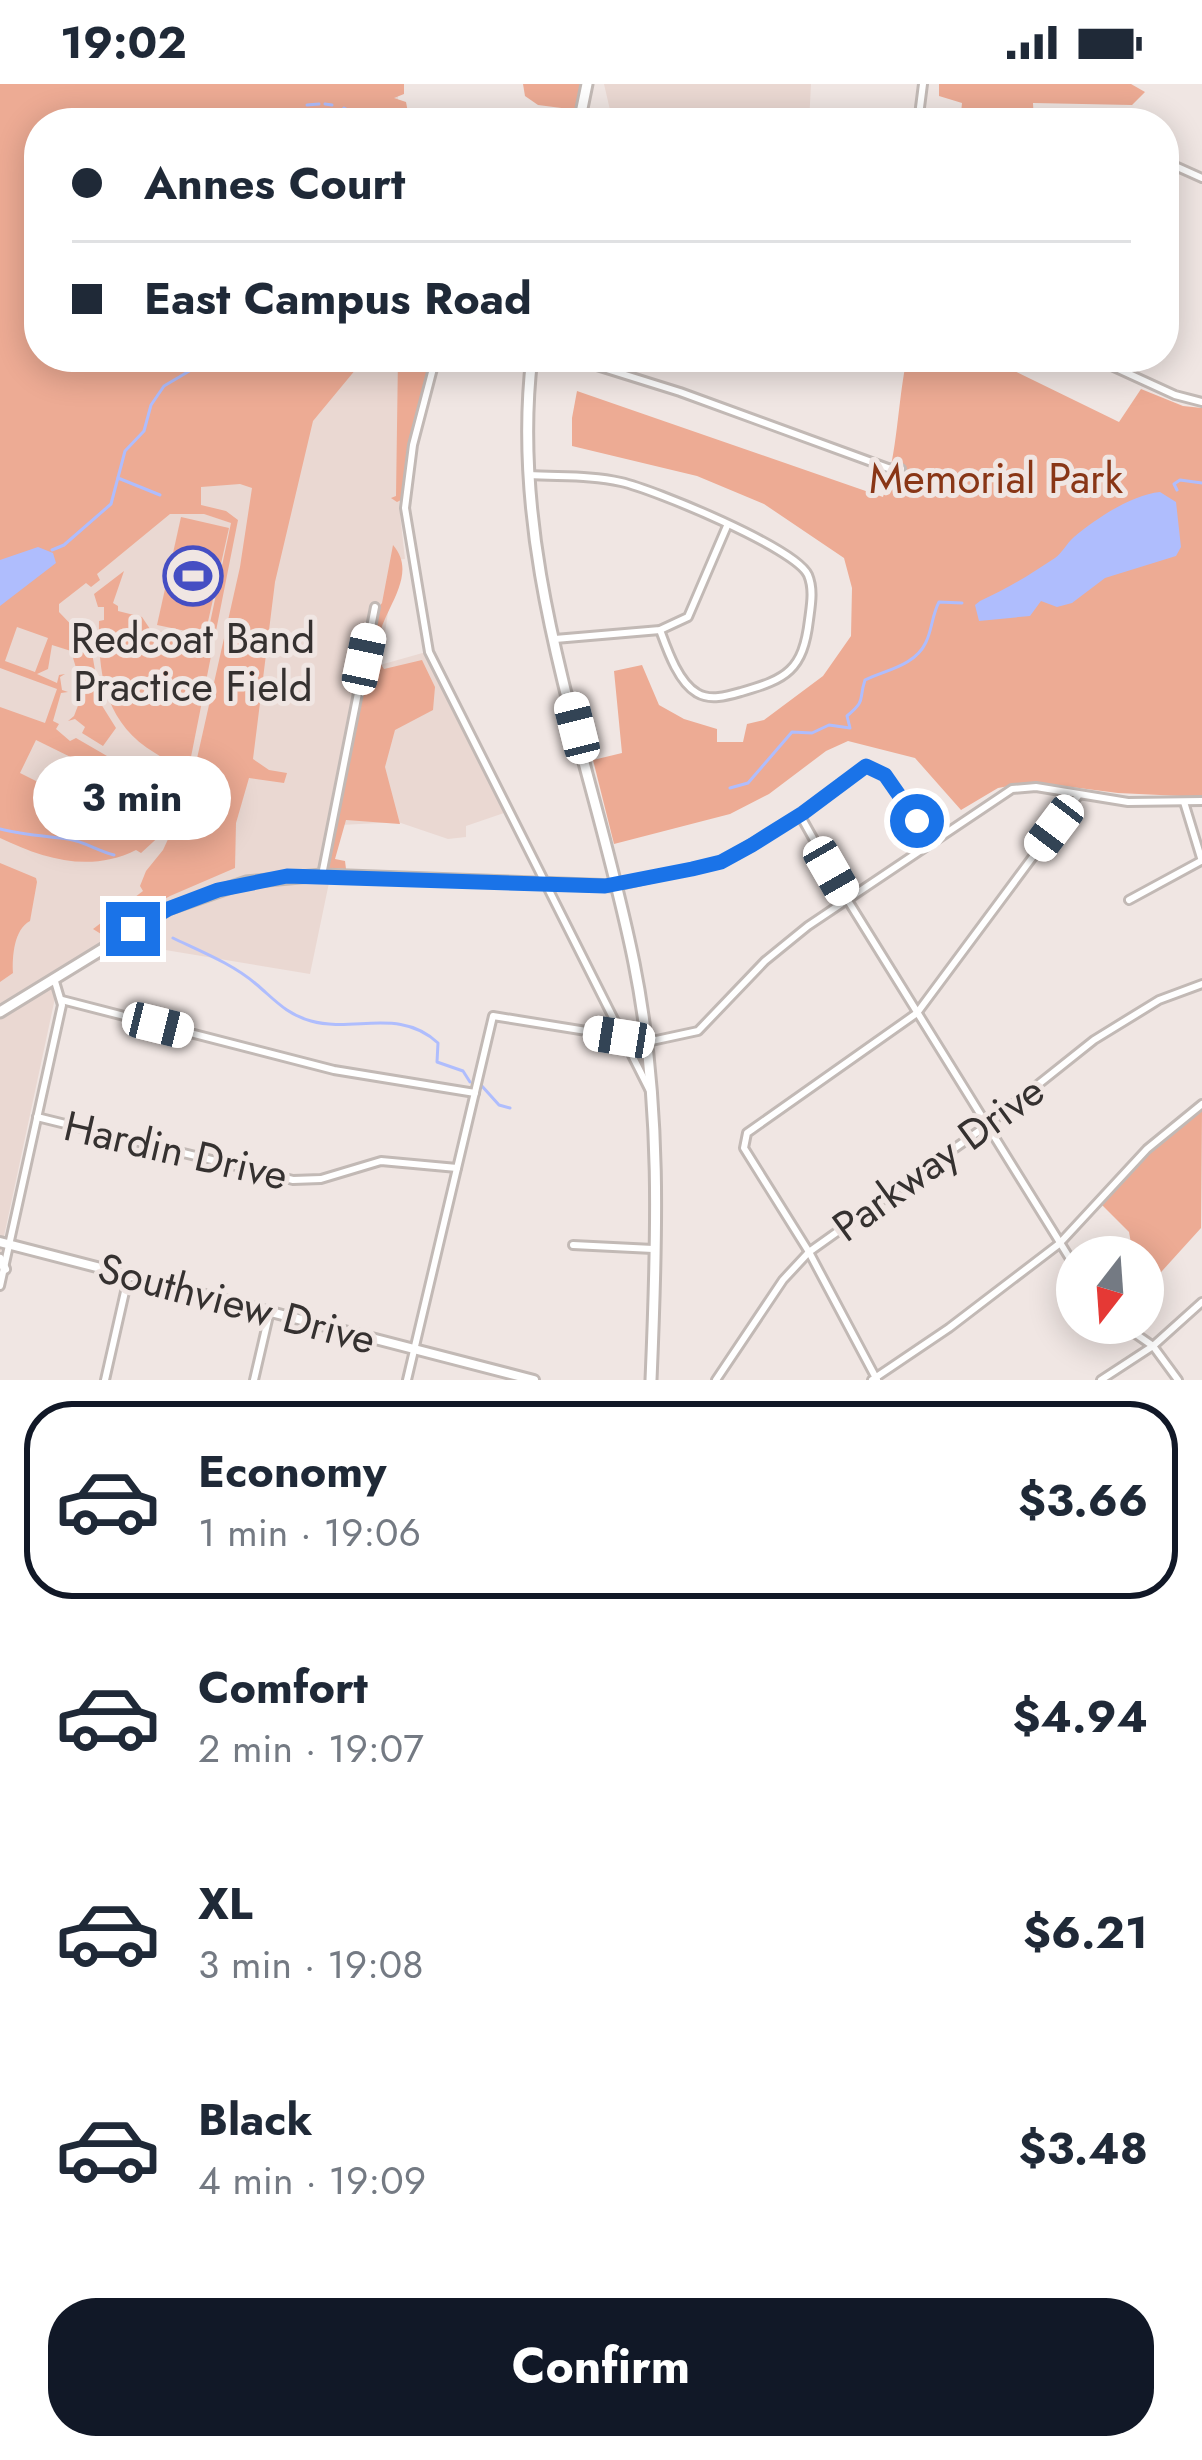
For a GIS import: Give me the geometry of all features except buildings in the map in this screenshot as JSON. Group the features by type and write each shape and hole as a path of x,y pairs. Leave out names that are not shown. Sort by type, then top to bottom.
{"main road":[{"path":"531,372 528,475 532,532 616,886 654,1096 657,1250 651,1380"},
{"path":"0,1012 168,909 252,881 322,875 616,886"}],"street":[{"path":"432,372 413,445 406,508 425,637 453,703 654,1096"},
{"path":"616,372 901,469"},
{"path":"1126,372 1202,402"},
{"path":"528,475 626,483 728,524 805,569 812,593 801,658 792,670 768,684 729,696 707,697 691,688 660,630"},
{"path":"555,639 660,630 688,617 728,524"},
{"path":"322,875 375,607"},
{"path":"616,886 721,862 800,815 855,772 872,766 885,775 930,842"},
{"path":"647,1042 698,1031 776,952 1012,789 1036,787 1128,802 1202,801"},
{"path":"1056,1246 874,1379 809,1252 744,1148 744,1139 916,1013 1078,796"},
{"path":"1129,900 1202,861 1184,801"},
{"path":"800,815 1056,1239"},
{"path":"0,1286 5,1243 62,1000 54,978"},
{"name":"Parkway Drive","path":"716,1380 783,1280 809,1252 986,1126 1094,1040 1159,1000 1202,984"},
{"path":"62,1000 334,1070 475,1093"},
{"path":"407,1380 493,1016 624,1037"},
{"path":"1066,1236 1147,1149 1202,1104"},
{"name":"Hardin Drive","path":"37,1117 293,1180 321,1179 381,1161 457,1168"},
{"name":"Southview Drive","path":"5,1243 534,1380"},
{"path":"573,1245 657,1250"},
{"path":"105,1380 129,1274"},
{"path":"1100,1380 1154,1346 1202,1302"},
{"path":"254,1380 270,1311"},
{"path":"1151,1344 1178,1380"}],"shaded area":[{"path":"0,84 398,84 398,108 24,108 24,372 398,372 405,559 396,560 380,665 426,652 504,813 466,826 466,837 448,839 398,822 341,825 310,974 123,943 58,984 0,1255"},
{"path":"604,84 811,84 810,108 610,108"}],"green space":[{"path":"0,84 404,84 404,94 394,98 406,102 407,108 24,108 24,372 354,372 313,421 275,582 253,759 269,770 287,773 284,783 249,778 236,823 235,868 170,896 101,934 93,929 143,891 140,886 146,871 163,850 189,794 240,567 252,488 240,484 201,487 201,505 226,511 238,520 189,767 167,760 138,741 115,712 100,660 99,621 104,620 104,607 98,607 94,594 124,571 113,603 118,611 142,617 150,629 206,642 231,523 204,514 170,514 97,574 100,580 91,587 86,583 59,604 59,612 81,635 89,636 101,704 116,728 103,746 82,733 85,727 75,719 68,721 82,695 75,692 82,688 71,651 52,645 48,669 37,674 57,683 59,675 65,674 60,677 62,690 68,692 61,693 53,721 70,741 76,738 126,767 124,773 170,795 173,790 183,791 164,832 141,853 136,850 84,862 33,852 0,838 0,707 45,723 57,689 0,668","holes":["17,627 48,638 35,672 5,661","36,740 105,774 88,807 20,773","116,780 171,807 156,839 100,812"]},
{"path":"523,84 581,84 577,108 538,105 525,96"},
{"path":"939,84 1131,84 1145,92 1132,105 1033,103 1033,108 962,108 962,103 939,96"},
{"path":"398,372 428,372 409,448 403,499 391,498 396,496"},
{"name":"Memorial Park","path":"905,372 1017,372 1119,422 1141,389 1183,406 1202,408 1202,797 1032,782 998,788 961,810 915,758 848,741 730,814 614,844 593,760 622,753 614,671 642,665 659,705 717,729 717,742 743,742 747,724 764,720 823,676 851,636 852,588 844,558 764,504 697,476 572,446 577,391 883,497"},
{"name":"Redcoat Band Practice Field","path":"181,517 229,528 205,635 157,625"},
{"path":"393,545 402,575 378,638 378,654 384,669 422,660 435,687 433,710 395,730 385,767 400,824 346,820 335,859 345,861 346,869 329,868 377,609"},
{"path":"0,863 37,882 30,921 15,944 13,973 0,982"},
{"path":"1202,1110 1201,1228 1164,1269 1164,1236 1130,1236 1101,1204 1156,1147"}],"water":[{"path":"1160,492 1176,502 1181,547 1176,556 1105,578 1072,603 1057,607 1041,601 1030,616 979,621 975,605 980,601 1055,558 1104,515"},
{"path":"38,547 53,553 56,563 0,606 0,560"}],"waterway":[{"path":"307,105 319,104"},
{"path":"325,104 332,105"},
{"path":"52,550 111,504 125,451 144,431 151,405 164,386 188,372"},
{"path":"118,478 160,495"},
{"path":"1177,490 1174,484 1180,480 1202,483"},
{"path":"730,788 748,783 792,732 812,733 829,725 850,728 847,716 860,703 865,680 907,662 921,650 939,602 962,603"},
{"path":"0,829 74,840 114,855"},
{"path":"173,938 237,970 302,1018 327,1024 392,1023 423,1032 438,1043 437,1062 463,1071 470,1082"},
{"path":"481,1085 499,1105 510,1108"}],"place":[{"name":"Redcoat Band Practice Field","path":"193,576"}],"route":[{"path":"133,929 218,890 287,876 616,886 721,862 803,813 866,766 885,775 917,821"}]}
